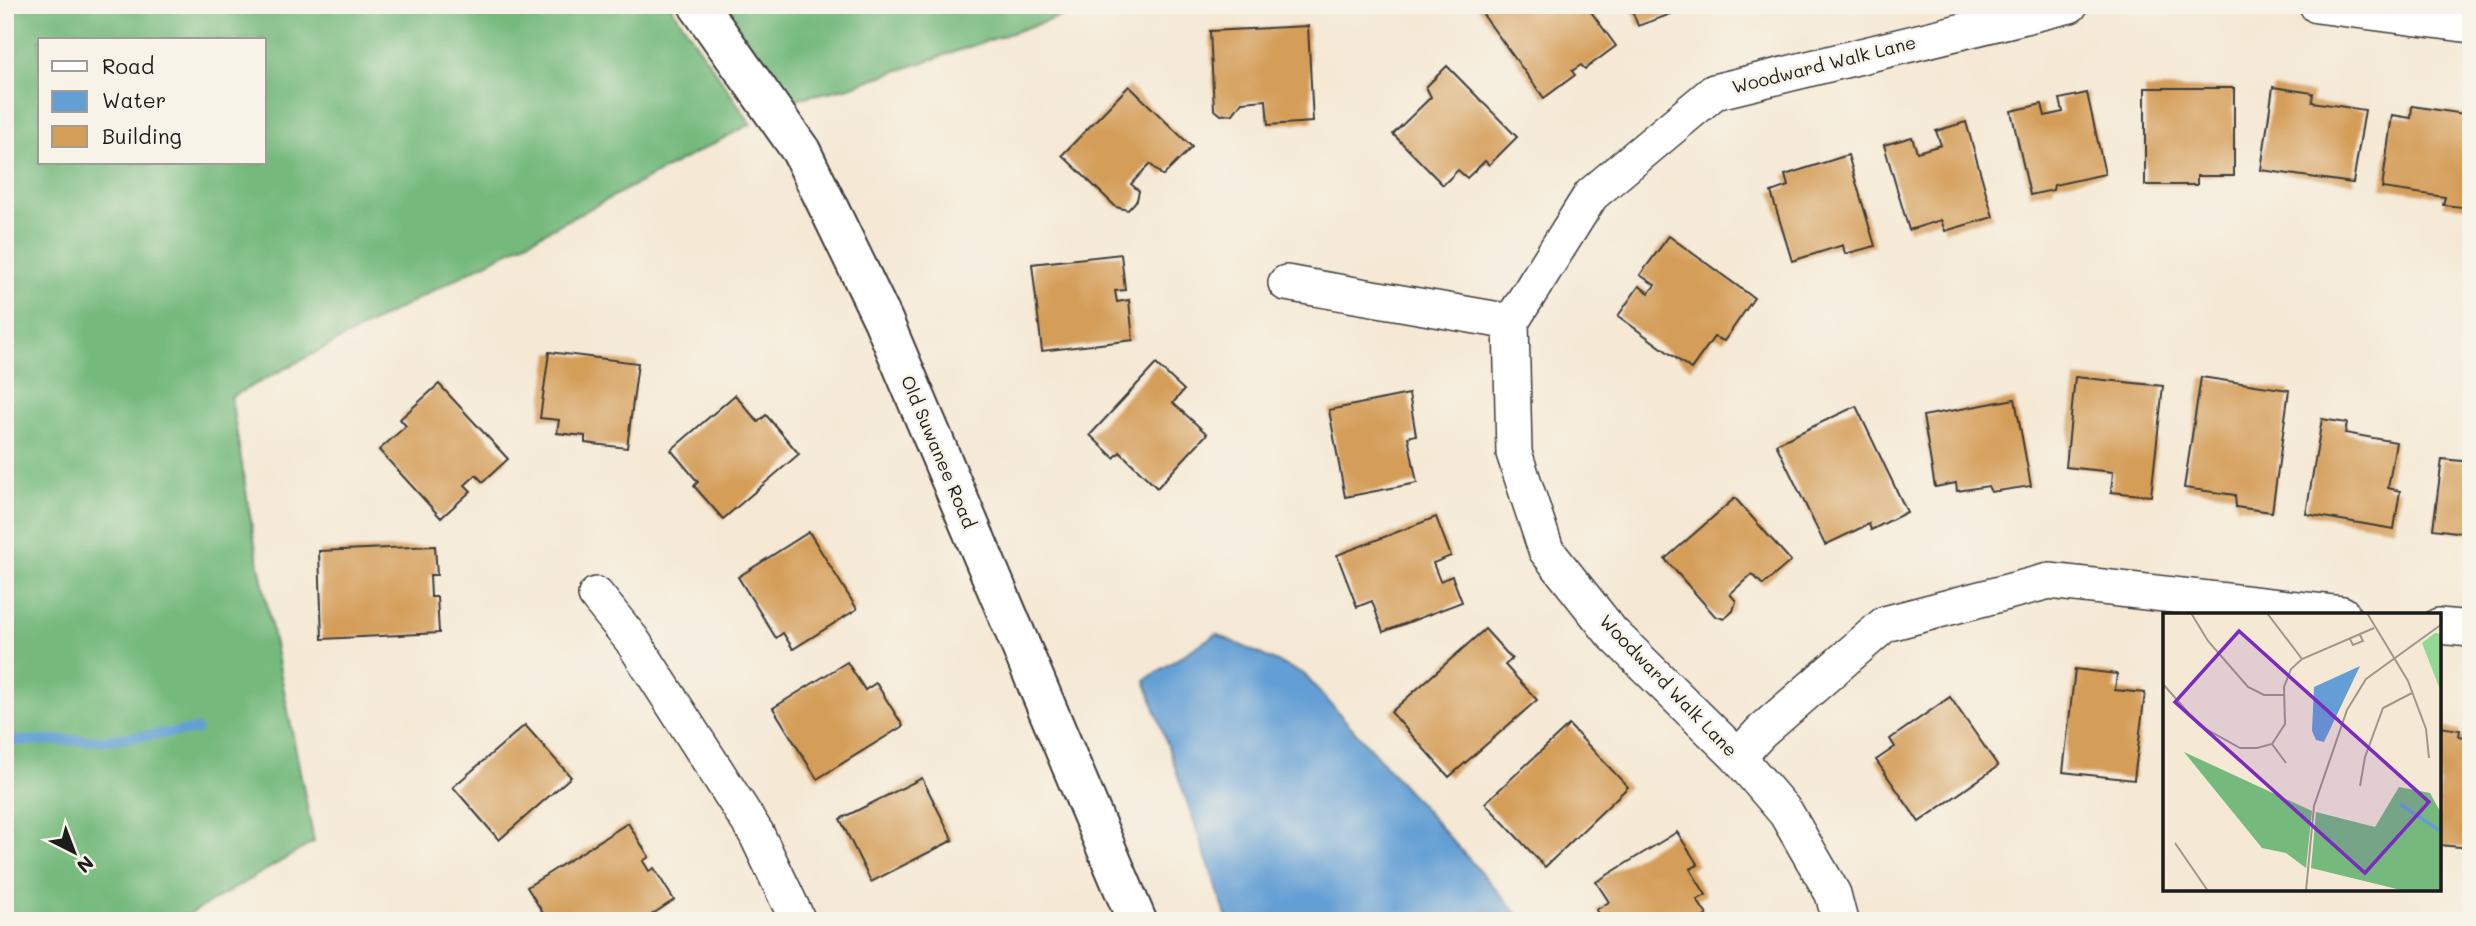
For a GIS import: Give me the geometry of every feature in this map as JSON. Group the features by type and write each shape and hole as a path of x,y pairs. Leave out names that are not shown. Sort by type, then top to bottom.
{"street":[{"name":"Old Suwanee Road","path":"698,5 801,151 877,308 1137,921"},
{"name":"Woodward Walk Lane","path":"1840,921 1833,894 1786,813 1738,757 1611,632 1546,550 1514,453 1511,323 1591,195 1714,92 2070,5"},
{"path":"2317,5 2471,25"},
{"path":"1286,283 1511,323"},
{"path":"1738,757 1761,732 1885,624 2049,580 2333,613"},
{"path":"596,595 632,640 756,833 798,921"},
{"path":"2441,626 2471,629"}],"green space":[{"path":"5,5 670,5 751,124 231,397 253,534 314,842 178,921 5,921"},
{"path":"721,5 1095,5 846,88 786,101"}],"water":[{"path":"1216,634 1304,674 1524,921 1228,921 1145,680"}],"building":[{"path":"1476,5 1586,5 1616,46 1585,69 1581,65 1572,71 1575,75 1544,98"},
{"path":"1630,5 1693,5 1693,6 1638,26"},
{"path":"1308,26 1313,122 1268,125 1266,100 1242,102 1233,114 1221,115 1214,109 1210,31"},
{"path":"1447,66 1517,137 1489,165 1485,161 1467,178 1458,170 1443,185 1393,134 1431,97 1426,87"},
{"path":"1129,86 1192,147 1163,176 1150,164 1131,184 1139,191 1137,200 1128,210 1116,207 1062,155"},
{"path":"2273,87 2313,93 2312,102 2365,110 2353,183 2261,170"},
{"path":"2145,88 2234,88 2234,176 2197,176 2197,185 2145,185"},
{"path":"2087,93 2105,174 2054,185 2053,190 2030,195 2011,111 2042,104 2045,116 2063,112 2060,99"},
{"path":"2412,106 2471,115 2471,208 2443,205 2445,197 2382,188 2392,115 2411,118"},
{"path":"1966,122 1993,217 1945,231 1941,220 1909,230 1884,145 1912,137 1917,152 1941,145 1936,131"},
{"path":"1848,155 1875,246 1845,254 1843,245 1792,261 1771,192 1788,186 1785,175"},
{"path":"1669,236 1754,298 1724,341 1714,337 1691,369 1618,316 1639,286 1649,293 1655,285 1640,275"},
{"path":"1121,254 1125,290 1115,291 1117,302 1129,300 1133,340 1042,351 1032,264"},
{"path":"549,352 638,363 627,448 585,443 585,436 557,433 559,420 540,418"},
{"path":"1156,364 1184,390 1173,403 1207,434 1157,488 1120,452 1114,458 1090,435"},
{"path":"2075,377 2163,386 2151,496 2111,492 2113,472 2066,467"},
{"path":"2201,377 2289,390 2272,512 2236,507 2235,495 2184,488"},
{"path":"439,384 508,459 483,482 476,475 465,485 471,491 441,518 379,450 406,426 400,419"},
{"path":"1409,394 1416,435 1408,437 1417,483 1345,497 1329,410"},
{"path":"735,395 758,422 766,415 799,454 723,519 694,486 698,482 671,450"},
{"path":"2015,399 2031,486 1991,492 1988,486 1957,491 1956,483 1935,487 1923,416"},
{"path":"1856,406 1907,512 1871,530 1869,524 1825,545 1776,444"},
{"path":"2322,419 2347,423 2345,433 2396,442 2388,488 2400,491 2394,529 2306,514"},
{"path":"2442,459 2471,462 2471,534 2433,529"},
{"path":"1735,498 1791,561 1763,585 1752,574 1730,594 1736,601 1733,611 1724,619 1715,616 1665,559"},
{"path":"1436,517 1451,556 1433,563 1440,581 1452,576 1462,602 1383,632 1372,601 1357,607 1337,555"},
{"path":"809,532 857,609 793,649 783,633 776,638 738,577"},
{"path":"435,546 437,575 430,575 431,597 437,597 439,633 322,639 319,551"},
{"path":"1485,629 1512,659 1505,665 1537,700 1449,777 1391,712"},
{"path":"847,662 865,690 876,683 903,726 817,779 773,708"},
{"path":"2075,669 2117,674 2115,690 2145,693 2134,780 2063,772"},
{"path":"1950,697 1998,766 1919,822 1876,760 1895,747 1890,739"},
{"path":"525,725 571,777 499,840 453,787"},
{"path":"1569,725 1628,787 1545,867 1485,803"},
{"path":"2441,727 2460,730 2459,736 2471,738 2471,848 2441,845"},
{"path":"922,778 953,840 871,882 840,819"},
{"path":"628,823 649,857 643,861 649,871 654,868 674,900 642,921 548,921 527,887"},
{"path":"1677,832 1698,865 1690,869 1706,895 1697,900 1707,915 1697,921 1603,921 1596,910 1609,902 1596,882"}],"waterway":[{"path":"5,741 104,740 197,730"}]}
